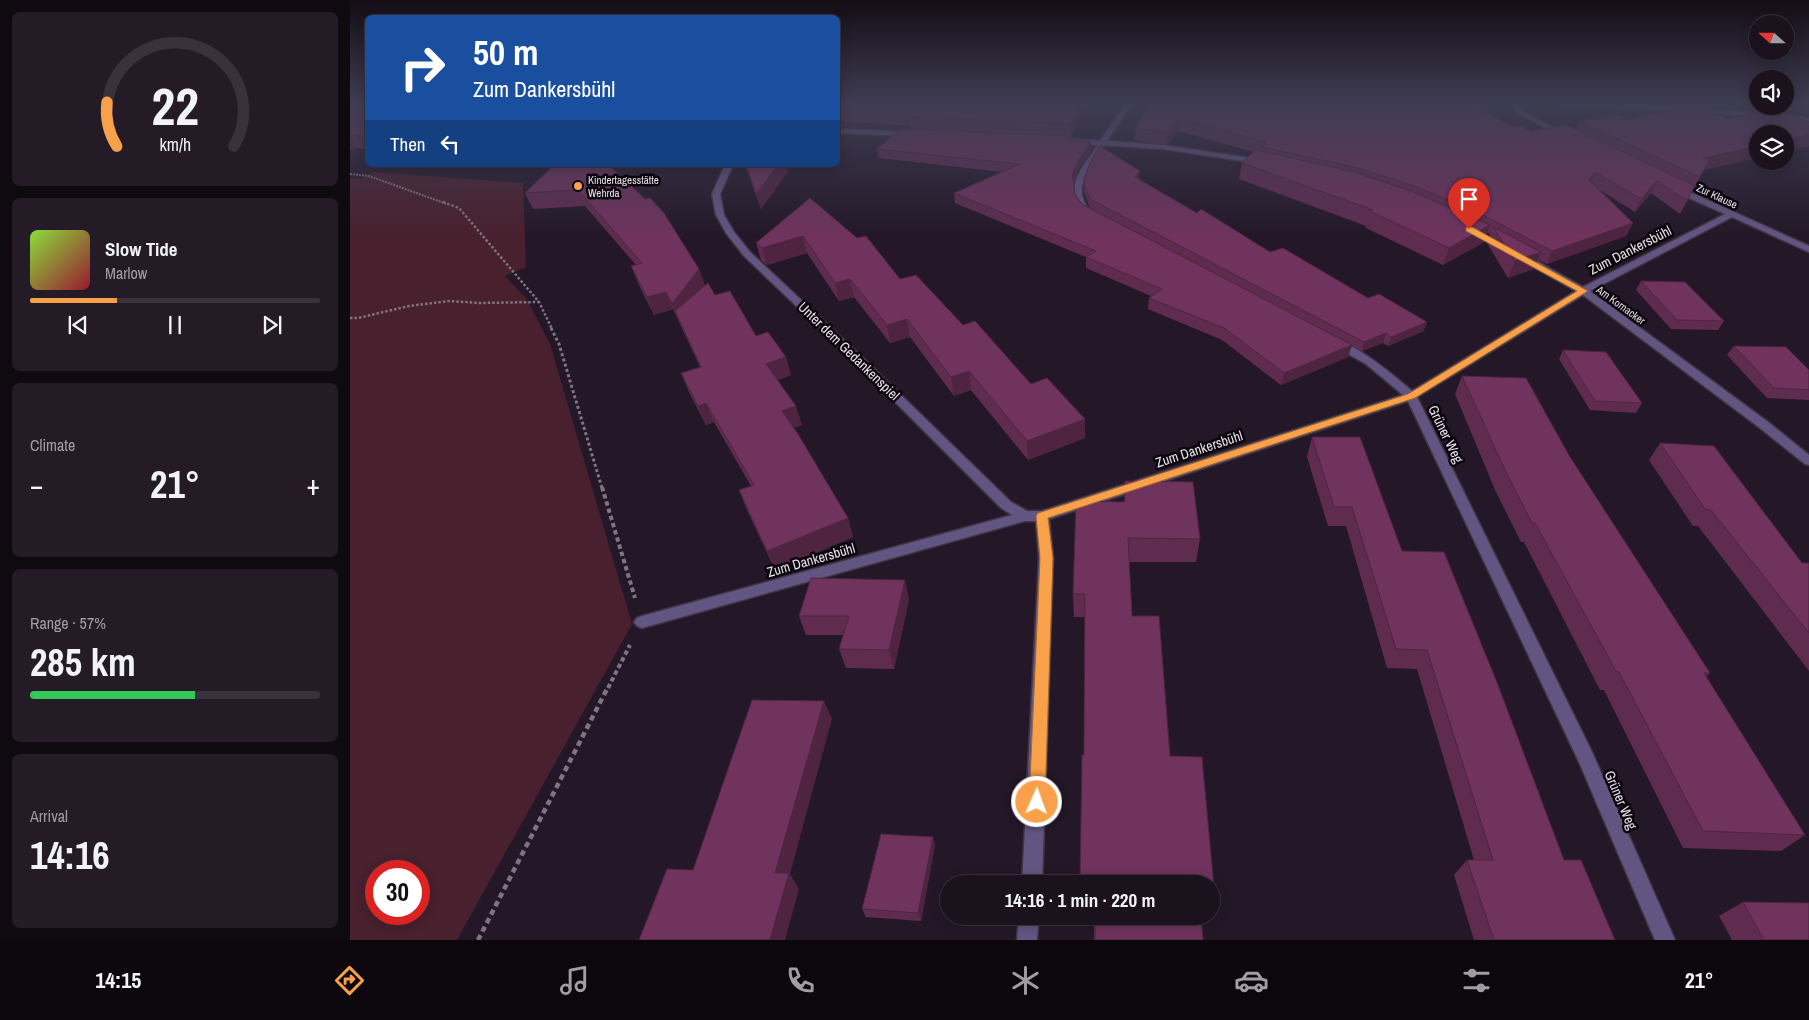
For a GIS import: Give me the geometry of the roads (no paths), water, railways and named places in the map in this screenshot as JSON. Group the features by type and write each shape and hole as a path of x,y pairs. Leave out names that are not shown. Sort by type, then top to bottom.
{"street":[{"path":"1094,215 1086,211 1079,203 1077,184 1100,147"},
{"path":"1154,147 1198,151 1273,164"},
{"name":"Unter dem Gedankenspiel","path":"728,167 716,194 720,215 730,234 747,254 858,359 1006,505 1025,516"},
{"name":"Zur Klause","path":"1670,186 1730,215 1809,249"},
{"name":"Zum Dankersbühl","path":"642,622 1025,516 1042,516 1411,396 1583,291 1730,215"},
{"name":"Am Kornacker","path":"1512,251 1583,291 1764,425 1809,461"},
{"name":"Grüner Weg","path":"1325,337 1370,362 1411,396 1586,758 1665,940"},
{"path":"1033,875 1046,558 1042,516"},
{"path":"1028,940 1029,925"}],"place":[{"name":"Kindertagesstätte Wehrda","path":"578,186"}]}
